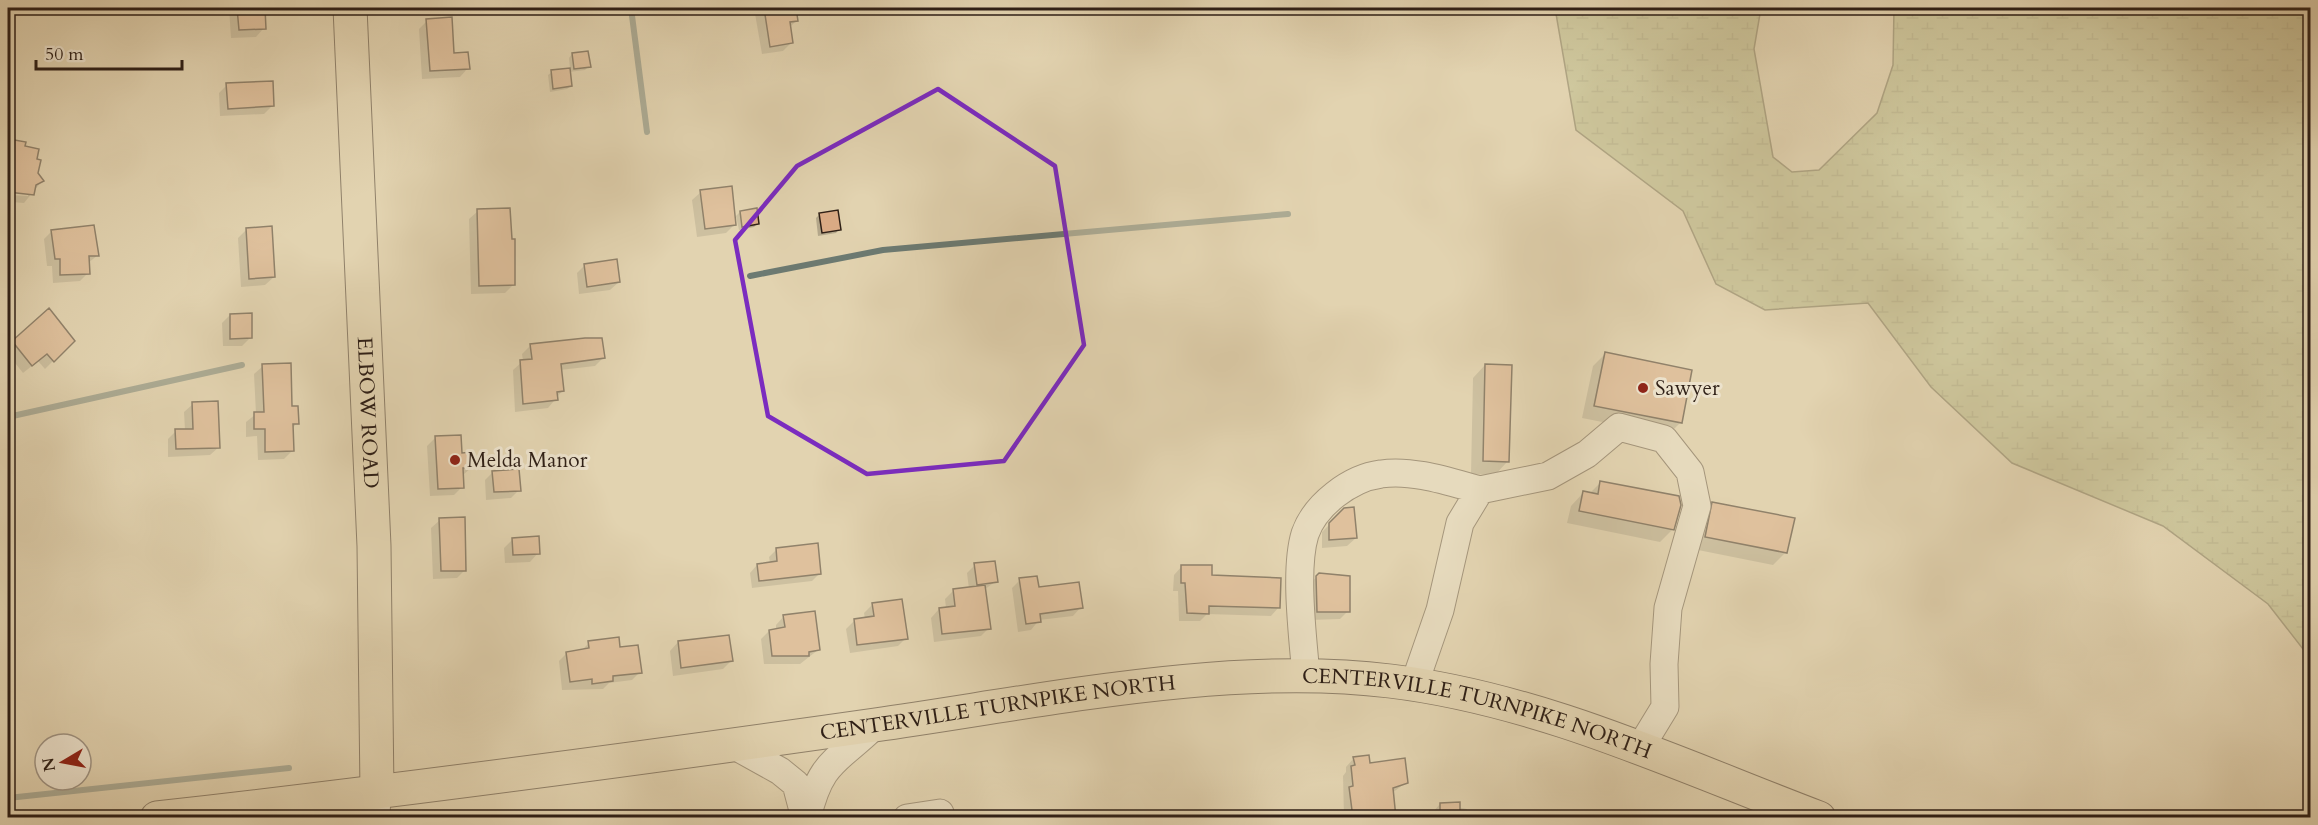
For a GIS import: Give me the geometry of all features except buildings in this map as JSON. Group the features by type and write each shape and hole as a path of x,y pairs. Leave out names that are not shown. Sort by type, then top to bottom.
{"main road":[{"name":"ELBOW ROAD","path":"350,8 374,546 376,805"},
{"name":"CENTERVILLE TURNPIKE NORTH","path":"157,818 376,805 874,725 1191,682 1306,676 1392,681 1466,693 1532,711 1640,748 1819,818"}],"lane":[{"path":"1306,676 1302,555 1305,534 1323,506 1336,494 1381,474 1442,480 1480,490 1548,476 1587,454 1619,427 1664,439 1690,472 1697,507 1668,608 1664,664 1665,707 1640,748"},
{"path":"1414,685 1440,610 1460,523 1480,490"},
{"path":"806,818 818,779 843,751 874,725"},
{"path":"735,746 780,771 796,784 806,818"},
{"path":"907,818 940,813 941,818"}],"highlighted area":[{"path":"938,89 1055,166 1084,345 1004,461 867,474 768,416 735,240 797,166"}],"green space":[{"path":"1555,8 1761,8 1754,49 1773,157 1792,172 1819,170 1877,113 1893,65 1894,8 2310,8 2310,658 2268,604 2163,526 2012,463 1931,387 1868,303 1765,310 1716,284 1683,211 1576,130"}],"waterway":[{"path":"631,8 647,132"},
{"path":"750,276 883,250 1288,214"},
{"path":"8,417 242,365"},
{"path":"8,798 289,768"}],"place":[{"name":"Sawyer","path":"1643,388"},
{"name":"Melda Manor","path":"455,460"}]}
